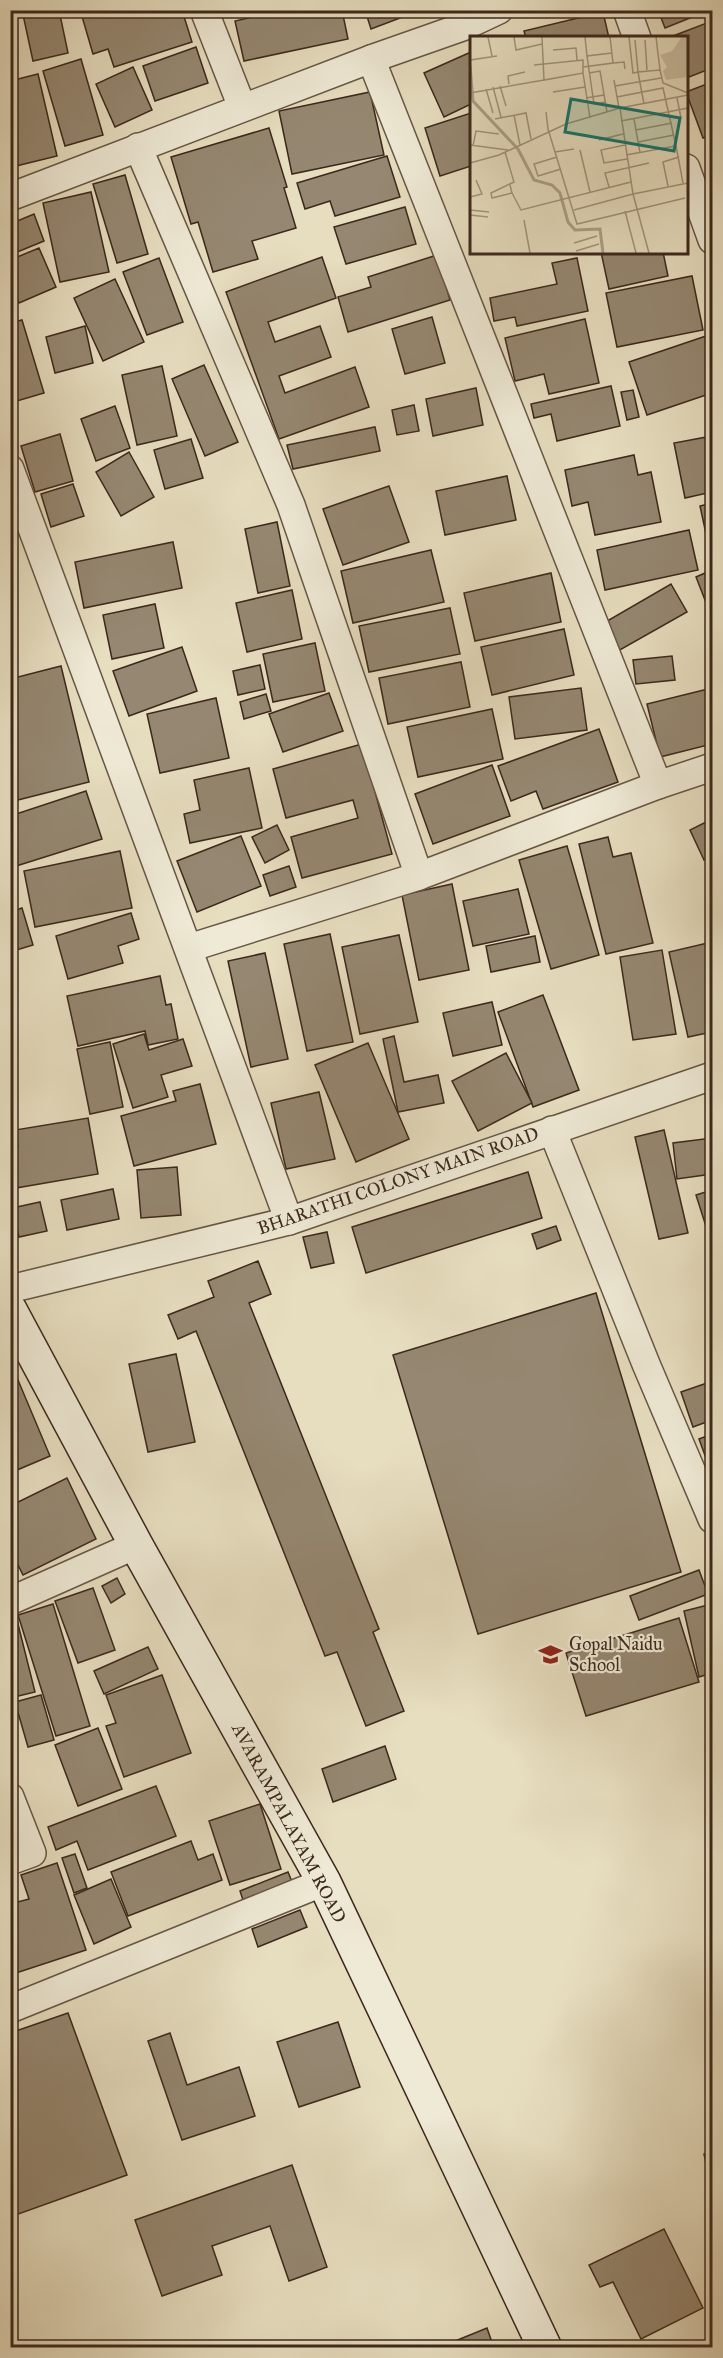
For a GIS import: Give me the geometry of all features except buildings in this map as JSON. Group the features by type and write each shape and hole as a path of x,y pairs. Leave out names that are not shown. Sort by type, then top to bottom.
{"street":[{"path":"204,10 242,107"},
{"path":"10,197 371,59 463,18 499,10"},
{"path":"627,10 636,36"},
{"path":"371,59 658,785"},
{"path":"138,147 291,505 418,876"},
{"path":"687,171 712,240"},
{"path":"10,469 289,1221"},
{"path":"189,948 418,876 658,785 712,767"},
{"name":"BHARATHI COLONY MAIN ROAD","path":"10,1289 289,1221 712,1076"},
{"path":"552,1130 646,1364 712,1520"},
{"name":"AVARAMPALAYAM ROAD","path":"10,1310 136,1545 324,1882 545,2348"},
{"path":"10,1601 136,1545"},
{"path":"10,1797 32,1853 10,1861"},
{"path":"10,2008 324,1882"}],"place":[{"name":"Gopal Naidu School","path":"551,1654"}]}
